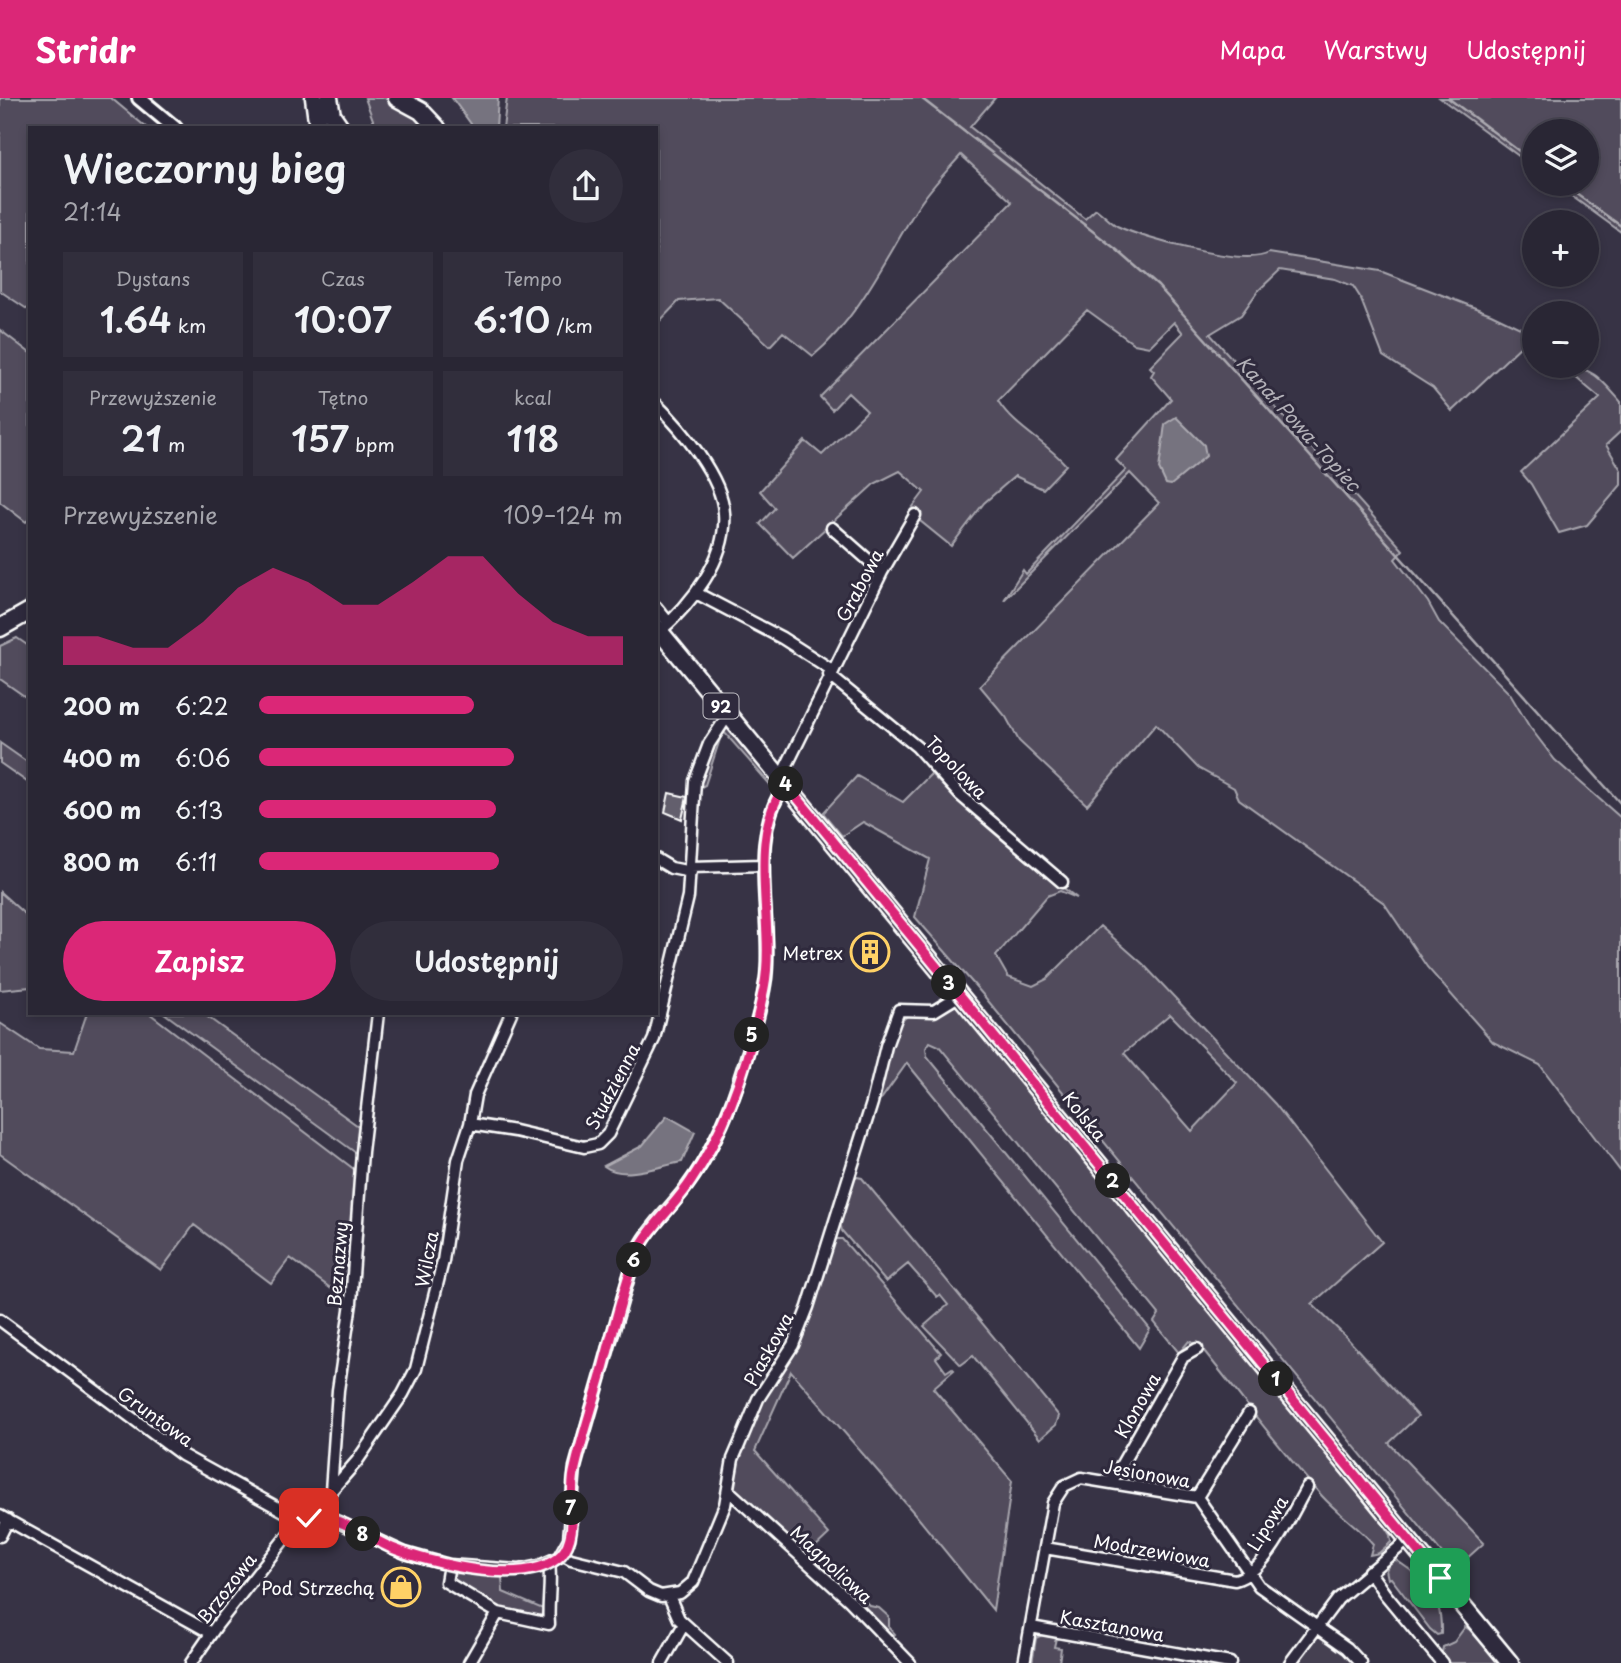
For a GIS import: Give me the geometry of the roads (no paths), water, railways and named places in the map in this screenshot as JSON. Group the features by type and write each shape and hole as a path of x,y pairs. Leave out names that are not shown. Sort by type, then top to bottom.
{"main road":[{"path":"314,98 318,126"},
{"path":"329,98 332,115 340,126"},
{"path":"397,98 421,111 435,126"},
{"path":"0,628 28,612"},
{"name":"Kolska","path":"661,629 782,780 1510,1663"}],"street":[{"path":"139,98 173,126"},
{"path":"658,406 692,443 714,483 724,512 721,542 709,572 696,593 661,629"},
{"name":"Grabowa","path":"830,672 915,515"},
{"path":"832,528 882,572"},
{"name":"Topolowa","path":"696,593 782,638 830,672 917,747 960,795 1062,882"},
{"path":"303,1521 323,1516 405,1553 449,1566 511,1571 549,1563 562,1553 570,1536 575,1467 636,1254 652,1228 695,1174 728,1111 738,1082 766,977 763,865 774,805 785,769 830,672"},
{"name":"Studzienna","path":"470,1124 584,1147 603,1140 654,1039 688,897 695,781 709,744 729,715"},
{"path":"658,860 671,868 691,869 763,865"},
{"name":"Piaskowa","path":"669,1597 684,1591 693,1582 729,1491 733,1459 739,1444 758,1399 793,1345 808,1307 899,1010 933,1011 960,995"},
{"name":"Beznazwy","path":"323,1516 331,1491 338,1390 351,1303 363,1140 378,1015"},
{"name":"Wilcza","path":"331,1491 357,1461 403,1394 416,1369 443,1261 458,1160 470,1124 475,1095 510,1015"},
{"name":"Gruntowa","path":"0,1320 182,1455 303,1521"},
{"name":"Klonowa","path":"1111,1483 1183,1357 1197,1349"},
{"path":"1197,1497 1249,1413"},
{"name":"Jesionowa","path":"1024,1663 1053,1503 1059,1491 1077,1478 1197,1497 1259,1586 1347,1648 1360,1663"},
{"name":"Lipowa","path":"1251,1572 1262,1562 1307,1487"},
{"name":"Magnoliowa","path":"729,1491 849,1600 910,1663"},
{"path":"0,1536 4,1518 211,1633"},
{"name":"Brzozowa","path":"191,1663 289,1533 303,1521"},
{"path":"1290,1663 1338,1599 1409,1539"},
{"name":"Modrzewiowa","path":"1045,1548 1231,1580 1245,1577 1251,1572"},
{"path":"562,1553 571,1559 617,1569 653,1594 669,1597 676,1615 684,1624 728,1663"},
{"path":"449,1566 446,1582 498,1613 549,1624 549,1563"},
{"path":"1369,1571 1442,1663"},
{"path":"469,1663 498,1613"},
{"path":"662,1663 684,1624"},
{"name":"Kasztanowa","path":"1031,1628 1230,1663"}],"waterway":[{"name":"Kanał Powa-Topiec","path":"921,98 1117,250 1158,286 1621,804"},
{"path":"1448,98 1522,153"},
{"path":"1579,196 1621,226"}],"place":[{"name":"Metrex","path":"870,952"},
{"name":"Pod Strzechą","path":"401,1587"}]}
